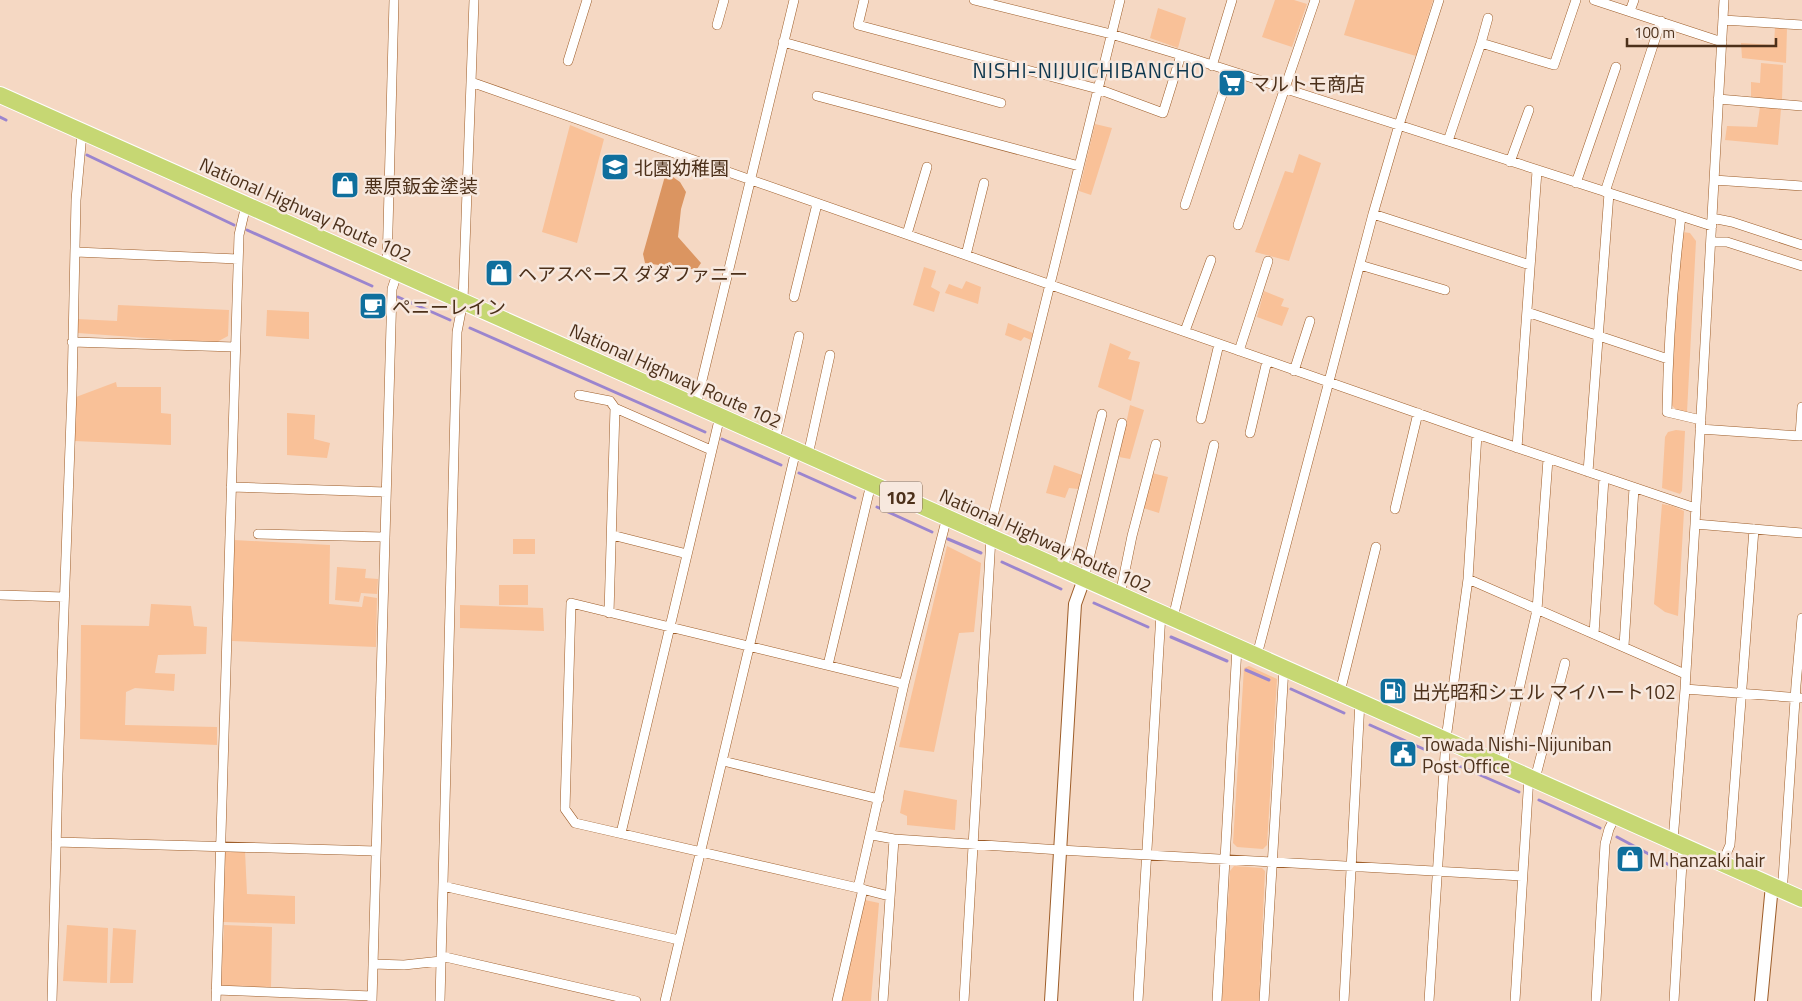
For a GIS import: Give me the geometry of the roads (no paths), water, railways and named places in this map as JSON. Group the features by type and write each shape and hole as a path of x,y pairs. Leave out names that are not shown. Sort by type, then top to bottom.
{"highway":[{"name":"National Highway Route 102","path":"0,95 1802,899"}],"street":[{"path":"216,990 372,999 393,269 394,0"},
{"path":"440,1001 457,332 463,301 474,0"},
{"path":"568,61 586,0"},
{"path":"717,25 724,0"},
{"path":"696,405 794,0"},
{"path":"864,0 858,25 1098,89 1163,113 1181,55"},
{"path":"974,0 1111,34 1181,55 1681,216 1712,222 1732,222 1802,245"},
{"path":"964,1001 989,536 1120,0"},
{"path":"1212,66 1232,0"},
{"path":"1238,225 1315,0"},
{"path":"1257,655 1373,214 1439,0"},
{"path":"1481,43 1554,65 1576,0"},
{"path":"1594,0 1722,42"},
{"path":"1630,12 1634,0"},
{"path":"1674,1001 1685,674 1724,0"},
{"path":"1448,142 1488,18"},
{"path":"1723,20 1802,25"},
{"path":"1588,472 1607,193 1661,21"},
{"path":"783,42 1001,102"},
{"path":"1576,183 1616,67"},
{"path":"1185,205 1230,71"},
{"path":"471,82 1051,284 1294,371 1695,508"},
{"path":"817,96 1079,166"},
{"path":"1718,99 1802,106"},
{"path":"1510,162 1529,110"},
{"path":"52,1001 72,391 76,200 82,133"},
{"path":"908,234 927,167"},
{"path":"1517,448 1537,171"},
{"path":"1714,180 1802,186"},
{"path":"966,255 984,183"},
{"path":"794,298 817,204"},
{"path":"216,1001 238,259 239,235 246,205"},
{"path":"1373,214 1530,265"},
{"path":"1681,216 1674,273 1668,359 1667,412 1700,425 1800,436 1802,407"},
{"path":"1711,242 1726,242 1802,266"},
{"path":"76,252 238,259"},
{"path":"1185,332 1210,260"},
{"path":"1239,351 1268,261"},
{"path":"1360,265 1444,290"},
{"path":"1527,312 1668,359"},
{"path":"1294,371 1310,321"},
{"path":"775,441 799,336"},
{"path":"72,342 235,347"},
{"path":"1201,418 1219,344"},
{"path":"665,1001 749,647 830,354"},
{"path":"1250,433 1268,361"},
{"path":"579,395 610,401 615,408 711,450"},
{"path":"609,613 615,408"},
{"path":"1395,509 1418,413"},
{"path":"1063,570 1102,414"},
{"path":"621,833 720,416"},
{"path":"1051,1001 1074,604 1084,579 1122,423"},
{"path":"1430,1001 1446,739 1468,579 1477,434"},
{"path":"1120,595 1132,536 1156,444"},
{"path":"1138,1001 1146,854 1167,615 1214,445"},
{"path":"1502,764 1538,610 1548,459"},
{"path":"1594,634 1604,478"},
{"path":"828,665 871,484"},
{"path":"231,487 386,492"},
{"path":"1624,646 1634,488"},
{"path":"837,1001 904,684 947,518"},
{"path":"1695,524 1802,533"},
{"path":"1722,863 1730,845 1754,529"},
{"path":"258,534 384,537"},
{"path":"612,535 687,554"},
{"path":"1340,692 1376,547"},
{"path":"1468,579 1685,674"},
{"path":"0,595 64,597"},
{"path":"889,896 575,823 565,810 571,603 904,684"},
{"path":"1761,1001 1776,888 1783,880 1799,698 1802,618"},
{"path":"1217,1001 1237,647"},
{"path":"1515,1001 1522,876 1532,778 1565,663"},
{"path":"1264,1001 1284,667"},
{"path":"1685,689 1799,698"},
{"path":"1344,1001 1360,701"},
{"path":"723,761 879,799"},
{"path":"1596,1001 1605,844 1609,829 1616,815"},
{"path":"872,835 1060,850 1522,876"},
{"path":"882,1001 894,838"},
{"path":"56,842 220,845 376,851"},
{"path":"443,886 679,940"},
{"path":"373,964 404,965 441,959 636,1001"}],"waterway":[{"path":"0,117 6,120"},
{"path":"87,155 234,225"},
{"path":"247,230 372,286"},
{"path":"398,297 450,320"},
{"path":"470,328 705,432"},
{"path":"722,439 781,465"},
{"path":"799,473 855,498"},
{"path":"877,507 932,532"},
{"path":"948,539 981,553"},
{"path":"1002,562 1061,589"},
{"path":"1094,603 1148,627"},
{"path":"1171,637 1227,661"},
{"path":"1246,670 1269,680"},
{"path":"1291,689 1344,713"},
{"path":"1370,725 1428,751"},
{"path":"1455,764 1519,792"},
{"path":"1539,800 1600,828"},
{"path":"1617,837 1673,867"}],"place":[{"name":"マルトモ商店","path":"1232,83"},
{"name":"北園幼稚園","path":"615,167"},
{"name":"悪原鈑金塗装","path":"345,185"},
{"name":"ヘアスペース ダダファニー","path":"499,273"},
{"name":"ペニーレイン","path":"373,306"},
{"name":"出光昭和シェル マイハート102","path":"1393,691"},
{"name":"Towada Nishi-Nijuniban Post Office","path":"1403,754"},
{"name":"M hanzaki hair","path":"1630,859"}],"district":[{"name":"NISHI-NIJUICHIBANCHO","path":"1089,70"}]}
